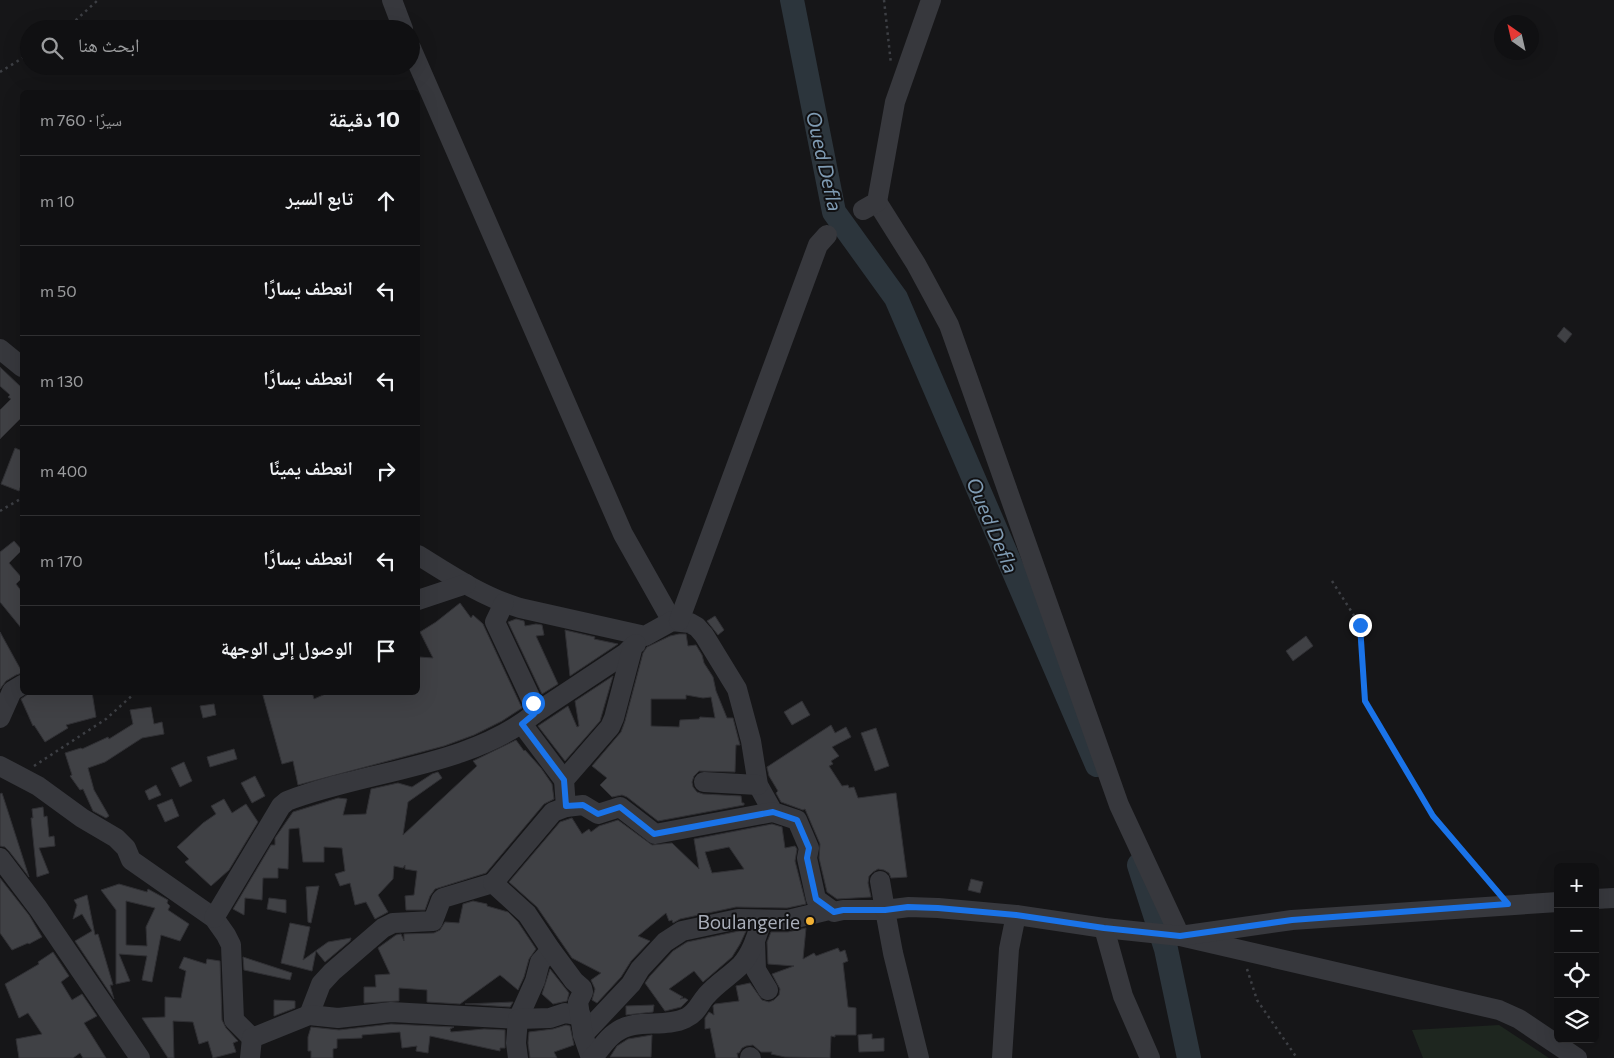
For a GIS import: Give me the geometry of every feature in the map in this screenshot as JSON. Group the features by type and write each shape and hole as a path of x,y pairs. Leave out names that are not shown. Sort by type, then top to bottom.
{"street":[{"path":"392,0 400,20"},
{"path":"931,0 895,102 870,206 920,272 949,325 1119,805 1179,936"},
{"path":"420,69 623,534 676,621"},
{"path":"676,621 818,245 827,235"},
{"path":"0,348 20,365"},
{"path":"420,556 466,584 504,603 639,641"},
{"path":"420,599 466,584"},
{"path":"504,603 495,622 533,703 528,719 564,780 566,806"},
{"path":"214,918 281,806 287,801 456,754 498,737 626,653 639,641 676,621 690,623 697,627 737,689 751,741 758,785 773,812"},
{"path":"564,780 610,727 639,641"},
{"path":"0,718 12,691 20,686"},
{"path":"0,766 38,786 82,818 116,838 126,848 129,858 214,918 231,945 234,1020 251,1048 309,1015 338,1018 391,1012 518,1019 550,1018 565,1013 582,1025"},
{"path":"704,782 758,785"},
{"path":"309,1015 321,984 332,972 383,928 393,922 433,921 443,898 493,883 553,812 566,806 583,805 598,814 620,807 654,834 773,812 797,820 809,848 807,858 816,899 834,912 908,907 938,908 1016,915 1179,936 1499,1010 1519,1019 1578,1058"},
{"path":"0,858 38,908 140,1058"},
{"path":"880,881 893,953 919,1058"},
{"path":"493,883 527,914 574,981 582,988 583,992 578,1002 591,1058"},
{"path":"1599,899 1614,898"},
{"path":"1179,936 1292,920 1554,902"},
{"path":"582,1025 631,984 640,970 665,942 682,931 738,919 788,920 829,910"},
{"path":"1002,1058 1010,949 1016,915"},
{"path":"591,1058 614,1033 624,1028 633,1025 673,1022 686,1018 697,1011 706,996 742,964 755,941 762,920"},
{"path":"1108,928 1123,996 1150,1058"},
{"path":"1238,928 1241,951"},
{"path":"755,941 756,970 768,990"},
{"path":"518,1058 516,1043 518,1019 535,981 540,962 551,950"}],"path":[{"path":"76,20 98,0"},
{"path":"884,0 891,65"},
{"path":"0,72 20,60"},
{"path":"0,511 20,499"},
{"path":"1332,581 1360,625 1365,701 1433,816 1508,904"},
{"path":"20,775 106,719 133,695"},
{"path":"1241,951 1257,1000 1298,1058"}],"shaded area":[{"path":"1499,1025 1549,1058 1423,1058 1412,1030"}],"building":[{"path":"1564,327 1572,334 1565,343 1557,336"},
{"path":"0,367 20,386 20,419 0,439 0,410 11,399 8,397 10,395 0,386"},
{"path":"15,448 20,450 19,491 1,484"},
{"path":"14,541 20,548 20,552 9,563 20,576 20,580 16,584 20,589 20,627 0,602 0,552"},
{"path":"460,603 471,618 473,615 483,624 522,708 502,721 474,735 444,746 298,785 293,761 282,764 263,695 313,695 314,699 323,695 420,695 420,657 433,658 420,632"},
{"path":"715,616 724,630 718,635 707,621"},
{"path":"516,619 524,621 525,626 542,625 544,635 536,636 558,684 542,694 508,622"},
{"path":"565,630 595,637 594,639 618,644 570,676"},
{"path":"0,632 20,668 20,674 6,681 0,689"},
{"path":"686,634 688,646 696,645 713,677 716,691 727,718 733,718 740,745 736,745 735,772 699,771 694,776 693,787 697,792 703,794 741,796 744,805 658,821 627,797 622,795 612,797 600,785 607,778 592,766 621,732 643,653 647,647 670,636","holes":["686,695 703,698 711,697 715,718 700,717 699,719 680,720 679,727 651,726 651,699 686,699"]},
{"path":"1306,636 1313,646 1293,661 1286,651"},
{"path":"613,676 600,721 565,761 538,726 568,706 577,727 579,726 575,701"},
{"path":"27,695 92,695 96,717 66,725 68,728 45,742 33,726 21,699"},
{"path":"802,701 810,715 792,725 784,712"},
{"path":"214,704 216,715 203,718 200,706"},
{"path":"151,707 154,724 162,722 164,734 142,738 105,762 88,768 94,790 109,816 106,818 93,811 83,789 80,790 70,776 72,775 65,753 82,749 108,737 109,739 133,724 130,710"},
{"path":"831,725 835,733 846,727 851,737 832,747 839,756 831,761 833,764 829,766 842,786 854,787 858,798 896,793 907,877 891,878 889,873 878,869 869,876 868,883 871,897 837,899 827,892 819,858 820,844 805,809 803,810 781,802 776,793 778,791 769,776 767,767"},
{"path":"876,728 889,766 875,771 861,733"},
{"path":"516,740 541,768 552,784 554,799 544,804 486,873 435,889 430,896 425,910 406,910 405,896 414,895 417,871 405,869 405,865 403,868 394,866 393,879 378,895 388,912 375,919 366,902 355,905 350,883 340,886 335,874 345,871 342,848 324,847 324,862 303,862 299,828 289,829 288,869 278,868 278,878 263,878 262,900 245,898 244,915 233,909 271,845 275,845 275,838 293,812 338,798 347,799 343,815 366,814 371,789 398,783 412,787 438,772 442,778 408,802 403,835 477,766 473,761"},
{"path":"234,749 237,759 210,767 207,757"},
{"path":"184,762 192,781 180,787 171,768"},
{"path":"255,776 265,796 252,803 241,783"},
{"path":"156,785 161,795 149,800 145,791"},
{"path":"2,793 29,877 9,851 5,847 0,846 0,794"},
{"path":"172,799 179,816 165,822 157,805"},
{"path":"224,799 232,813 246,804 258,822 229,870 211,886 185,862 189,859 177,847 203,823 216,814 211,806"},
{"path":"43,807 44,817 47,816 49,837 54,836 55,846 39,848 49,873 37,877 31,818 33,818 32,809"},
{"path":"572,818 582,834 589,829 591,832 599,826 618,820 652,845 672,843 699,869 694,839 772,824 782,827 785,848 795,846 797,849 795,861 806,904 787,908 736,907 680,919 673,923 672,920 669,921 666,913 638,936 650,941 597,1003 592,1000 595,989 591,980 601,973 572,958 537,907 509,882 560,822","holes":["729,847 744,869 712,873 705,852"]},
{"path":"0,878 29,915 42,937 12,950 0,933"},
{"path":"971,879 983,882 980,893 968,890"},
{"path":"119,884 147,892 148,889 168,900 167,903 170,906 168,910 189,924 180,941 161,935 152,982 142,980 147,956 119,954 130,981 116,984 116,910 101,890","holes":["126,901 155,908 146,927 147,946 126,945"]},
{"path":"319,886 311,923 308,922 306,887"},
{"path":"87,895 95,935 98,934 113,985 110,985 114,999 75,941 92,931 82,914 73,919 77,905 74,900"},
{"path":"269,898 286,900 286,913 267,909"},
{"path":"473,901 508,912 518,922 536,949 529,959 518,990 500,975 460,1004 427,1002 427,990 399,988 399,1001 364,1003 364,987 376,987 375,975 390,974 378,948 396,935 401,934 404,941 404,934 434,933 440,930 445,922 459,923 463,904"},
{"path":"290,923 310,927 303,960 328,942 351,938 350,941 325,962 316,951 312,971 281,963"},
{"path":"806,928 803,959 814,953 816,956 838,948 840,952 845,950 848,961 843,963 848,1007 856,1008 856,1035 831,1036 830,1058 785,1057 771,1054 772,1052 761,1052 753,1045 742,1048 737,1053 738,1058 716,1058 710,1028 705,1029 705,1018 709,1012 714,1015 713,1006 715,1004 739,1001 736,986 750,983 762,1000 769,1002 774,1000 779,995 780,989 772,974 794,966 768,964 767,942 771,932 788,932"},
{"path":"746,931 732,957 703,982 694,971 669,989 683,997 680,999 685,998 688,1000 681,1007 665,1011 645,983 673,951 687,942"},
{"path":"53,952 69,976 61,982 72,1000 82,994 97,1016 84,1023 106,1058 83,1058 80,1053 73,1058 19,1058 16,1039 42,1034 28,1013 19,1018 5,984 39,964 38,962"},
{"path":"184,957 206,964 207,959 220,961 222,1020 226,1028 238,1041 233,1043 236,1052 213,1058 208,1041 199,1044 193,1022 173,1021 174,1058 168,1058 142,1018 165,1017 165,997 181,998 186,971 179,968"},
{"path":"243,957 292,973 290,980 244,970"},
{"path":"550,969 569,993 567,1001 553,1004 542,994"},
{"path":"274,1000 295,1001 295,1008 274,1016"},
{"path":"513,1002 510,1007 465,1004"},
{"path":"654,1005 653,1012 626,1015 626,1006"},
{"path":"391,1024 454,1027 450,1029 451,1032 484,1029 505,1030 505,1048 500,1048 500,1051 430,1036 428,1053 416,1051 417,1046 402,1048 400,1032 362,1035 362,1038 337,1039 337,1048 333,1049 333,1058 311,1058 311,1051 308,1051 308,1037 311,1027 339,1030"},
{"path":"566,1025 570,1026 574,1045 554,1052 557,1058 530,1058 529,1032 553,1029"},
{"path":"872,1034 872,1039 884,1038 884,1051 859,1052 858,1035"},
{"path":"652,1035 651,1057 610,1057 617,1046 628,1039"}],"waterway":[{"name":"Oued Defla","path":"792,0 834,212 896,298 1097,765"},
{"name":"Oued Defla","path":"1139,865 1166,949 1189,1058"}],"place":[{"name":"Boulangerie","path":"810,921"}],"route":[{"path":"533,703 534,714 522,724 564,780 566,806 583,805 598,814 620,807 654,834 680,831 773,812 797,820 809,848 807,858 816,899 834,912 843,910 894,910 908,907 938,908 1016,915 1104,928 1180,936 1292,920 1508,904 1433,816 1365,701 1360,625"}]}
